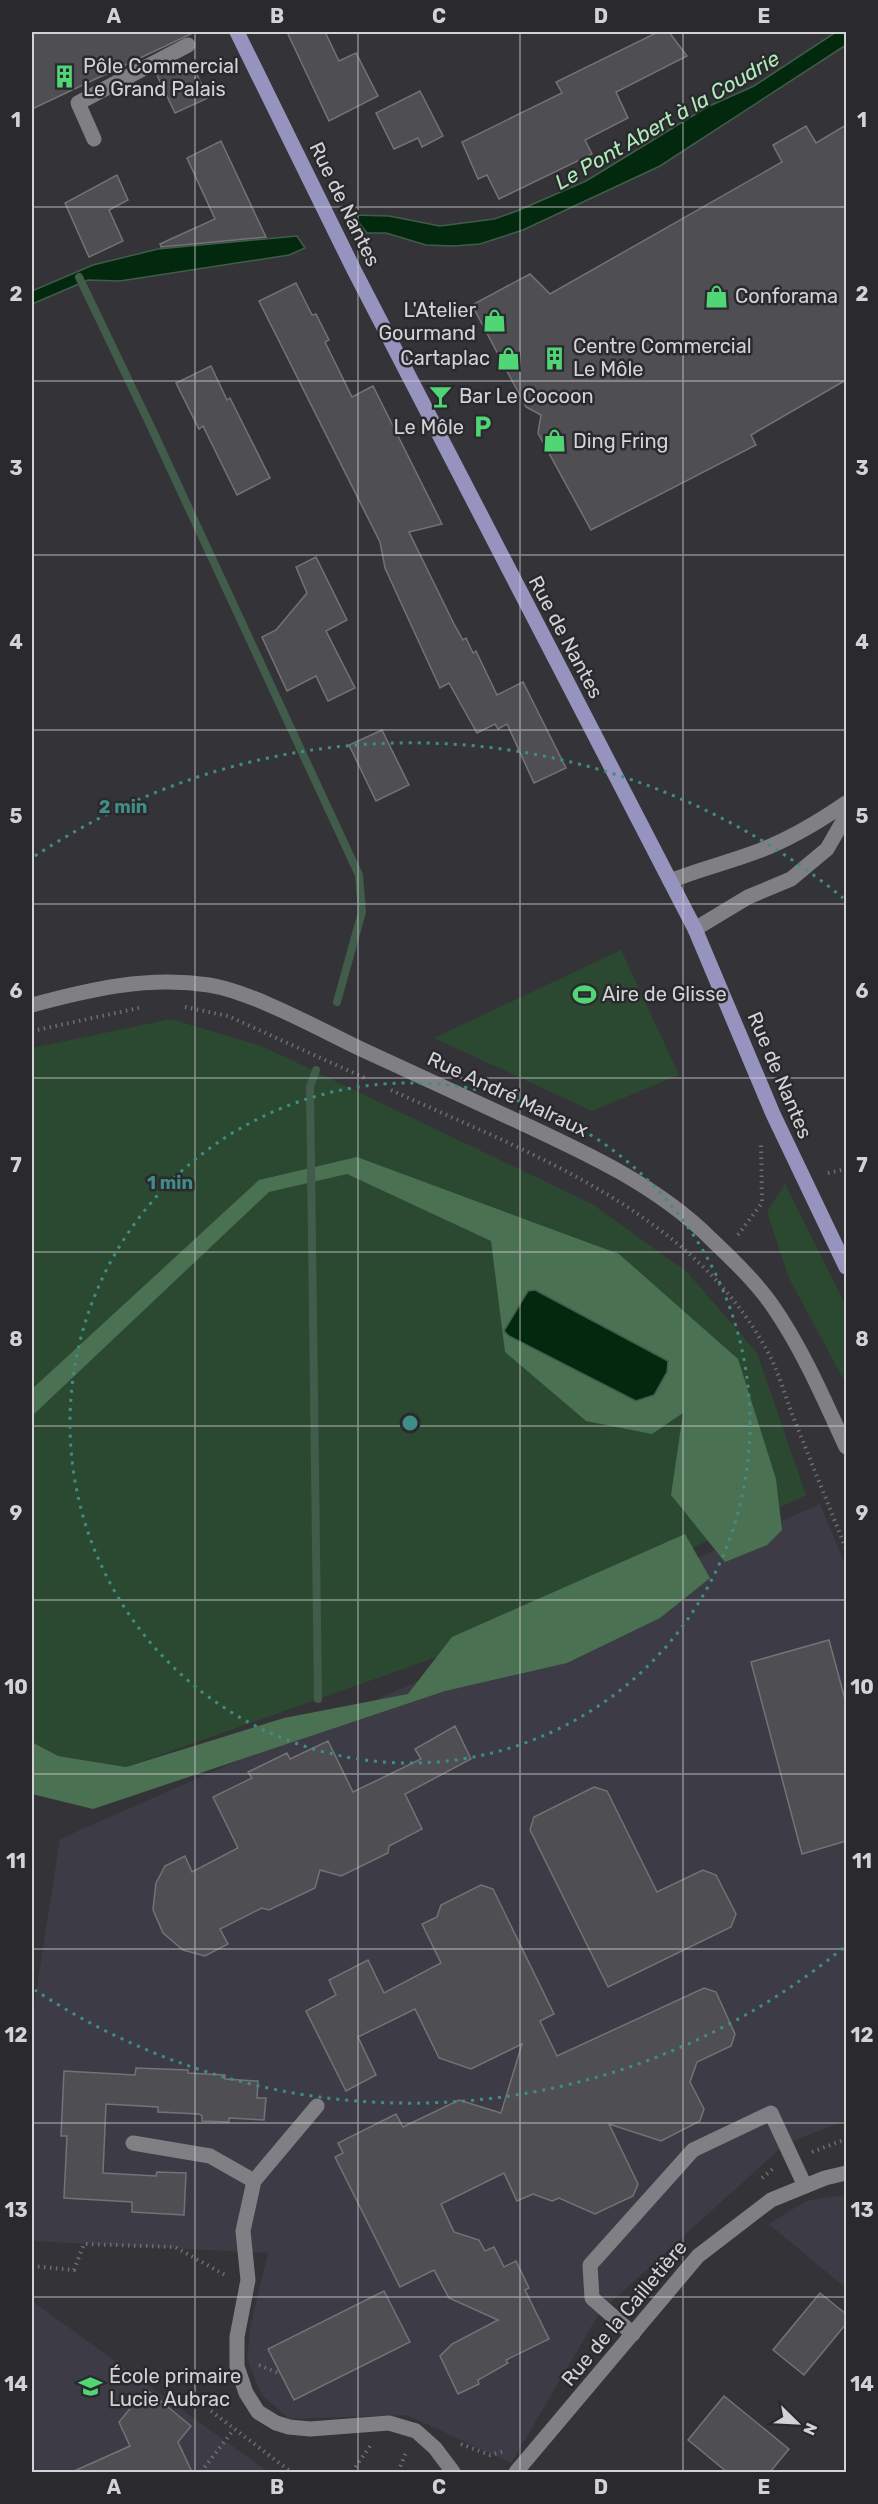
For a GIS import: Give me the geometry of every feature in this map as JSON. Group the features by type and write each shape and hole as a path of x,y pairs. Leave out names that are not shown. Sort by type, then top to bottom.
{"main road":[{"name":"Rue de Nantes","path":"237,32 354,270 695,929 773,1114 846,1267"}],"street":[{"path":"94,138 78,103 188,45"},
{"path":"670,881 702,868 753,854 812,827 846,803"},
{"path":"695,929 748,897 791,879 827,849 846,816"},
{"name":"Rue André Malraux","path":"32,1005 93,988 139,982 174,982 212,986 281,1012 590,1155 651,1191 693,1222 772,1304 810,1372 846,1447"},
{"path":"317,2106 254,2181 243,2231 248,2280 237,2337 237,2366 246,2393 258,2412 276,2423 289,2427 310,2429 389,2423 416,2431 435,2448 453,2472"},
{"path":"633,2334 592,2298 590,2265 693,2150 771,2113 805,2186"},
{"path":"133,2143 210,2156 232,2166 254,2181"},
{"name":"Rue de la Cailletière","path":"516,2472 698,2256 771,2200 825,2178 846,2173"}],"path":[{"path":"32,1031 144,1007"},
{"path":"175,1007 228,1016 370,1080"},
{"path":"380,1085 592,1185 640,1215 697,1263 736,1302 766,1348 846,1548"},
{"path":"792,2159 846,2139"},
{"path":"32,2266 74,2270 84,2244 175,2247 232,2279 248,2280"},
{"path":"252,2363 281,2374"},
{"path":"211,2411 291,2472"},
{"path":"201,2472 234,2429"},
{"path":"398,2472 409,2447"}],"shaded area":[{"path":"836,32 846,32 846,45 660,166 523,230 480,244 426,245 386,233 367,233 353,215 389,216 440,226 494,219 517,211 586,181 707,107 754,86"},
{"path":"297,236 305,248 289,255 120,281 88,280 32,304 32,291 93,265 158,249"},
{"name":"Aire de Glisse","path":"621,950 679,1075 592,1111 434,1038"},
{"path":"171,1019 264,1047 592,1204 687,1272 757,1353 806,1495 519,1628 126,1767 58,1756 32,1742 32,1048"},
{"path":"357,1157 619,1254 738,1359 776,1479 782,1530 767,1545 725,1562 671,1495 683,1413 652,1434 586,1421 505,1352 491,1241 347,1174 269,1192 32,1416 32,1389 259,1180"},
{"path":"785,1184 846,1306 846,1384 789,1278 767,1212"},
{"path":"535,1290 668,1361 667,1372 654,1395 636,1401 509,1336 504,1331 528,1291"},
{"path":"820,1504 846,1566 846,2120 785,2144 600,2312 511,2463 407,2415 289,2419 261,2394 247,2358 251,2324 268,2253 32,2241 32,2020 60,1839"},
{"path":"685,1534 710,1578 660,1618 567,1663 445,1691 93,1809 32,1794 32,1742 58,1756 126,1767 284,1718 408,1694 452,1637"},
{"path":"846,2195 846,2288 769,2224 806,2201"},
{"name":"École primaire Lucie Aubrac","path":"32,2301 268,2472 32,2472"}],"building":[{"name":"Pôle Commercial Le Grand Palais","path":"32,32 195,32 32,109"},
{"path":"287,32 325,32 339,61 356,53 378,96 329,121"},
{"path":"658,32 669,32 687,56 616,92 628,118 585,140 592,154 499,199 487,175 478,179 462,142 562,93 556,82"},
{"path":"175,63 178,70 192,64 208,98 175,113 156,73"},
{"path":"420,91 443,136 422,147 418,138 394,149 376,113"},
{"path":"846,125 846,380 751,435 756,445 591,530 538,433 541,415 526,407 472,305 530,274 550,294 782,162 773,145 806,126 816,143"},
{"path":"221,141 266,237 161,247 160,244 215,219 187,158"},
{"path":"117,175 128,200 109,210 123,241 89,257 65,203"},
{"path":"296,283 312,315 316,314 329,340 325,342 352,397 373,386 442,524 409,532 454,624 463,640 466,638 473,653 476,651 497,695 523,682 566,768 534,783 507,724 498,729 495,724 477,733 449,683 440,688 385,568 380,542 259,301"},
{"path":"211,366 227,400 230,398 270,478 237,495 203,426 199,429 176,383"},
{"path":"316,557 347,620 326,631 355,688 328,701 316,676 287,691 262,637 276,630 307,593 296,567"},
{"path":"382,730 409,785 376,801 349,745"},
{"path":"829,1640 846,1703 846,1841 802,1854 751,1662"},
{"path":"455,1726 471,1759 405,1794 422,1829 389,1846 388,1853 341,1876 320,1870 315,1888 269,1910 262,1908 220,1929 228,1944 205,1956 183,1950 163,1933 153,1910 156,1883 165,1866 185,1856 192,1872 238,1848 213,1797 252,1778 248,1772 287,1753 290,1759 328,1741 353,1792 421,1759 415,1749"},
{"path":"594,1787 607,1791 657,1892 703,1870 716,1875 736,1914 731,1927 608,1987 530,1830 534,1817"},
{"path":"481,1885 493,1889 554,2014 540,2021 557,2056 704,1988 716,1992 735,2034 731,2046 697,2062 690,2082 704,2109 700,2121 661,2141 609,2124 638,2184 633,2196 595,2214 559,2198 552,2201 533,2194 517,2201 504,2173 441,2204 454,2232 479,2240 485,2251 494,2247 504,2267 516,2261 529,2288 525,2290 549,2339 506,2360 508,2363 478,2380 479,2384 458,2394 440,2356 452,2344 498,2320 449,2298 434,2270 400,2287 335,2157 343,2153 338,2143 396,2114 403,2127 459,2100 501,2113 522,2044 471,2069 439,2058 415,2009 358,2037 376,2075 346,2091 306,2011 336,1995 329,1980 368,1960 384,1993 441,1963 422,1924 437,1917 441,1905"},
{"path":"136,2068 188,2070 188,2073 225,2075 225,2079 258,2081 257,2098 266,2098 264,2120 229,2118 229,2122 202,2121 202,2116 199,2114 158,2112 158,2107 106,2104 103,2173 156,2176 157,2172 186,2173 184,2215 132,2212 132,2202 64,2198 67,2136 61,2136 64,2071 135,2075"},
{"path":"384,2291 410,2342 294,2400 268,2349"},
{"path":"820,2293 846,2314 846,2324 804,2375 773,2350"},
{"path":"146,2389 191,2426 178,2442 192,2472 72,2472 130,2446 119,2422"},
{"path":"724,2396 789,2449 770,2472 727,2472 688,2440"}],"waterway":[{"path":"79,277 359,875 362,912 337,1002"},
{"path":"316,1070 310,1087 318,1699"}],"place":[{"name":"Pôle Commercial Le Grand Palais","path":"65,77"},
{"name":"Conforama","path":"717,296"},
{"name":"L'Atelier Gourmand","path":"494,321"},
{"name":"Cartaplac","path":"508,358"},
{"name":"Centre Commercial Le Môle","path":"555,358"},
{"name":"Bar Le Cocoon","path":"441,396"},
{"name":"Le Môle","path":"482,427"},
{"name":"Ding Fring","path":"555,441"},
{"name":"Aire de Glisse","path":"584,994"},
{"name":"École primaire Lucie Aubrac","path":"91,2387"}],"water label":[{"name":"Le Pont Abert à la Coudrie","path":"667,120"}]}
